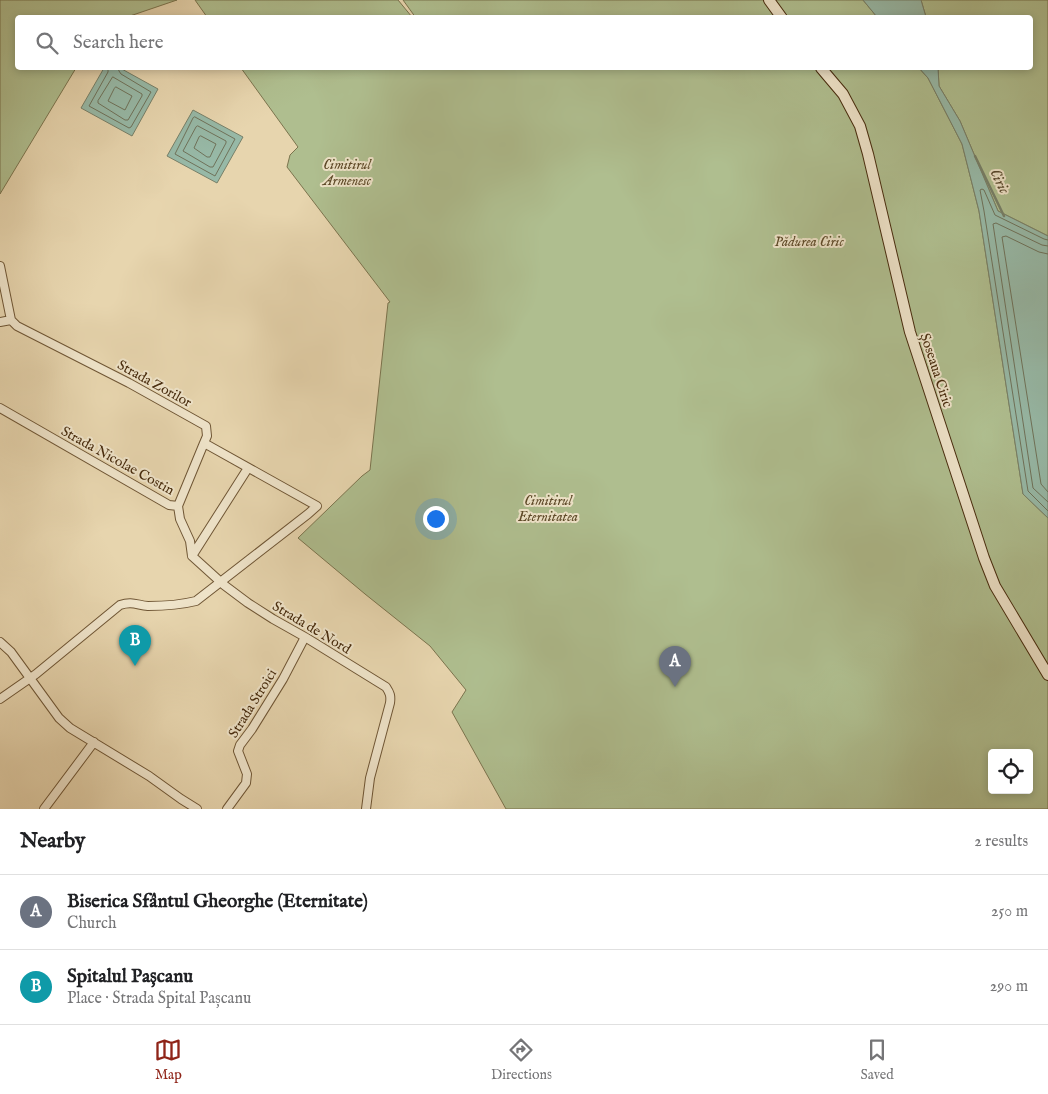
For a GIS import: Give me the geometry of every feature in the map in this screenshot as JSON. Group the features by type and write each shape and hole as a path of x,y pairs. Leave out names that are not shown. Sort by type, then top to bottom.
{"street":[{"path":"769,0 780,15"},
{"name":"Șoseaua Ciric","path":"823,70 843,94 860,126 910,332 984,558 995,586 1048,675"},
{"path":"0,266 12,320 0,322"},
{"name":"Strada Zorilor","path":"12,320 17,326 129,383 206,426 207,436 204,443"},
{"name":"Strada Nicolae Costin","path":"0,408 169,505 178,506 180,519 190,541 192,556"},
{"path":"0,699 31,678 120,605 127,602 146,606 179,605 196,601 317,506 204,443 178,506"},
{"path":"192,556 248,468"},
{"name":"Strada de Nord","path":"192,556 248,603 386,687 390,694 390,703 370,778 366,809"},
{"name":"Strada Stroici","path":"227,809 246,783 247,774 238,751 240,745 283,678 305,637"},
{"path":"0,642 11,652 59,718 70,728 149,776 197,809"},
{"path":"44,809 94,742"}],"green space":[{"path":"0,0 177,0 133,15 15,15 15,70 75,70 0,194"},
{"path":"195,0 398,0 410,15 206,15"},
{"path":"403,0 863,0 875,15 414,15"},
{"path":"921,0 1048,0 1048,236 998,211 960,121 939,86 938,70 1033,70 1033,15 925,15"},
{"path":"242,70 921,70 928,78 962,144 979,211 1023,494 1048,518 1048,809 506,809 452,712 466,690 430,646 298,538 370,470 388,303 390,302 287,167 290,155 298,147"}],"water":[{"path":"863,0 921,0 925,15 875,15"},
{"path":"103,70 124,70 158,89 132,136 81,108"},
{"path":"921,70 938,70 939,86 960,121 998,211 1048,236 1048,518 1023,494 979,211 962,144 928,78"},
{"path":"193,110 243,137 217,183 167,156"}],"waterway":[{"name":"Ciric","path":"975,156 1004,216"}],"place":[{"name":"Spitalul Pașcanu","path":"135,666"},
{"name":"Biserica Sfântul Gheorghe (Eternitate)","path":"675,687"}],"park label":[{"name":"Cimitirul Armenesc","path":"347,172"},
{"name":"Pădurea Ciric","path":"809,241"},
{"name":"Cimitirul Eternitatea","path":"548,508"}]}
